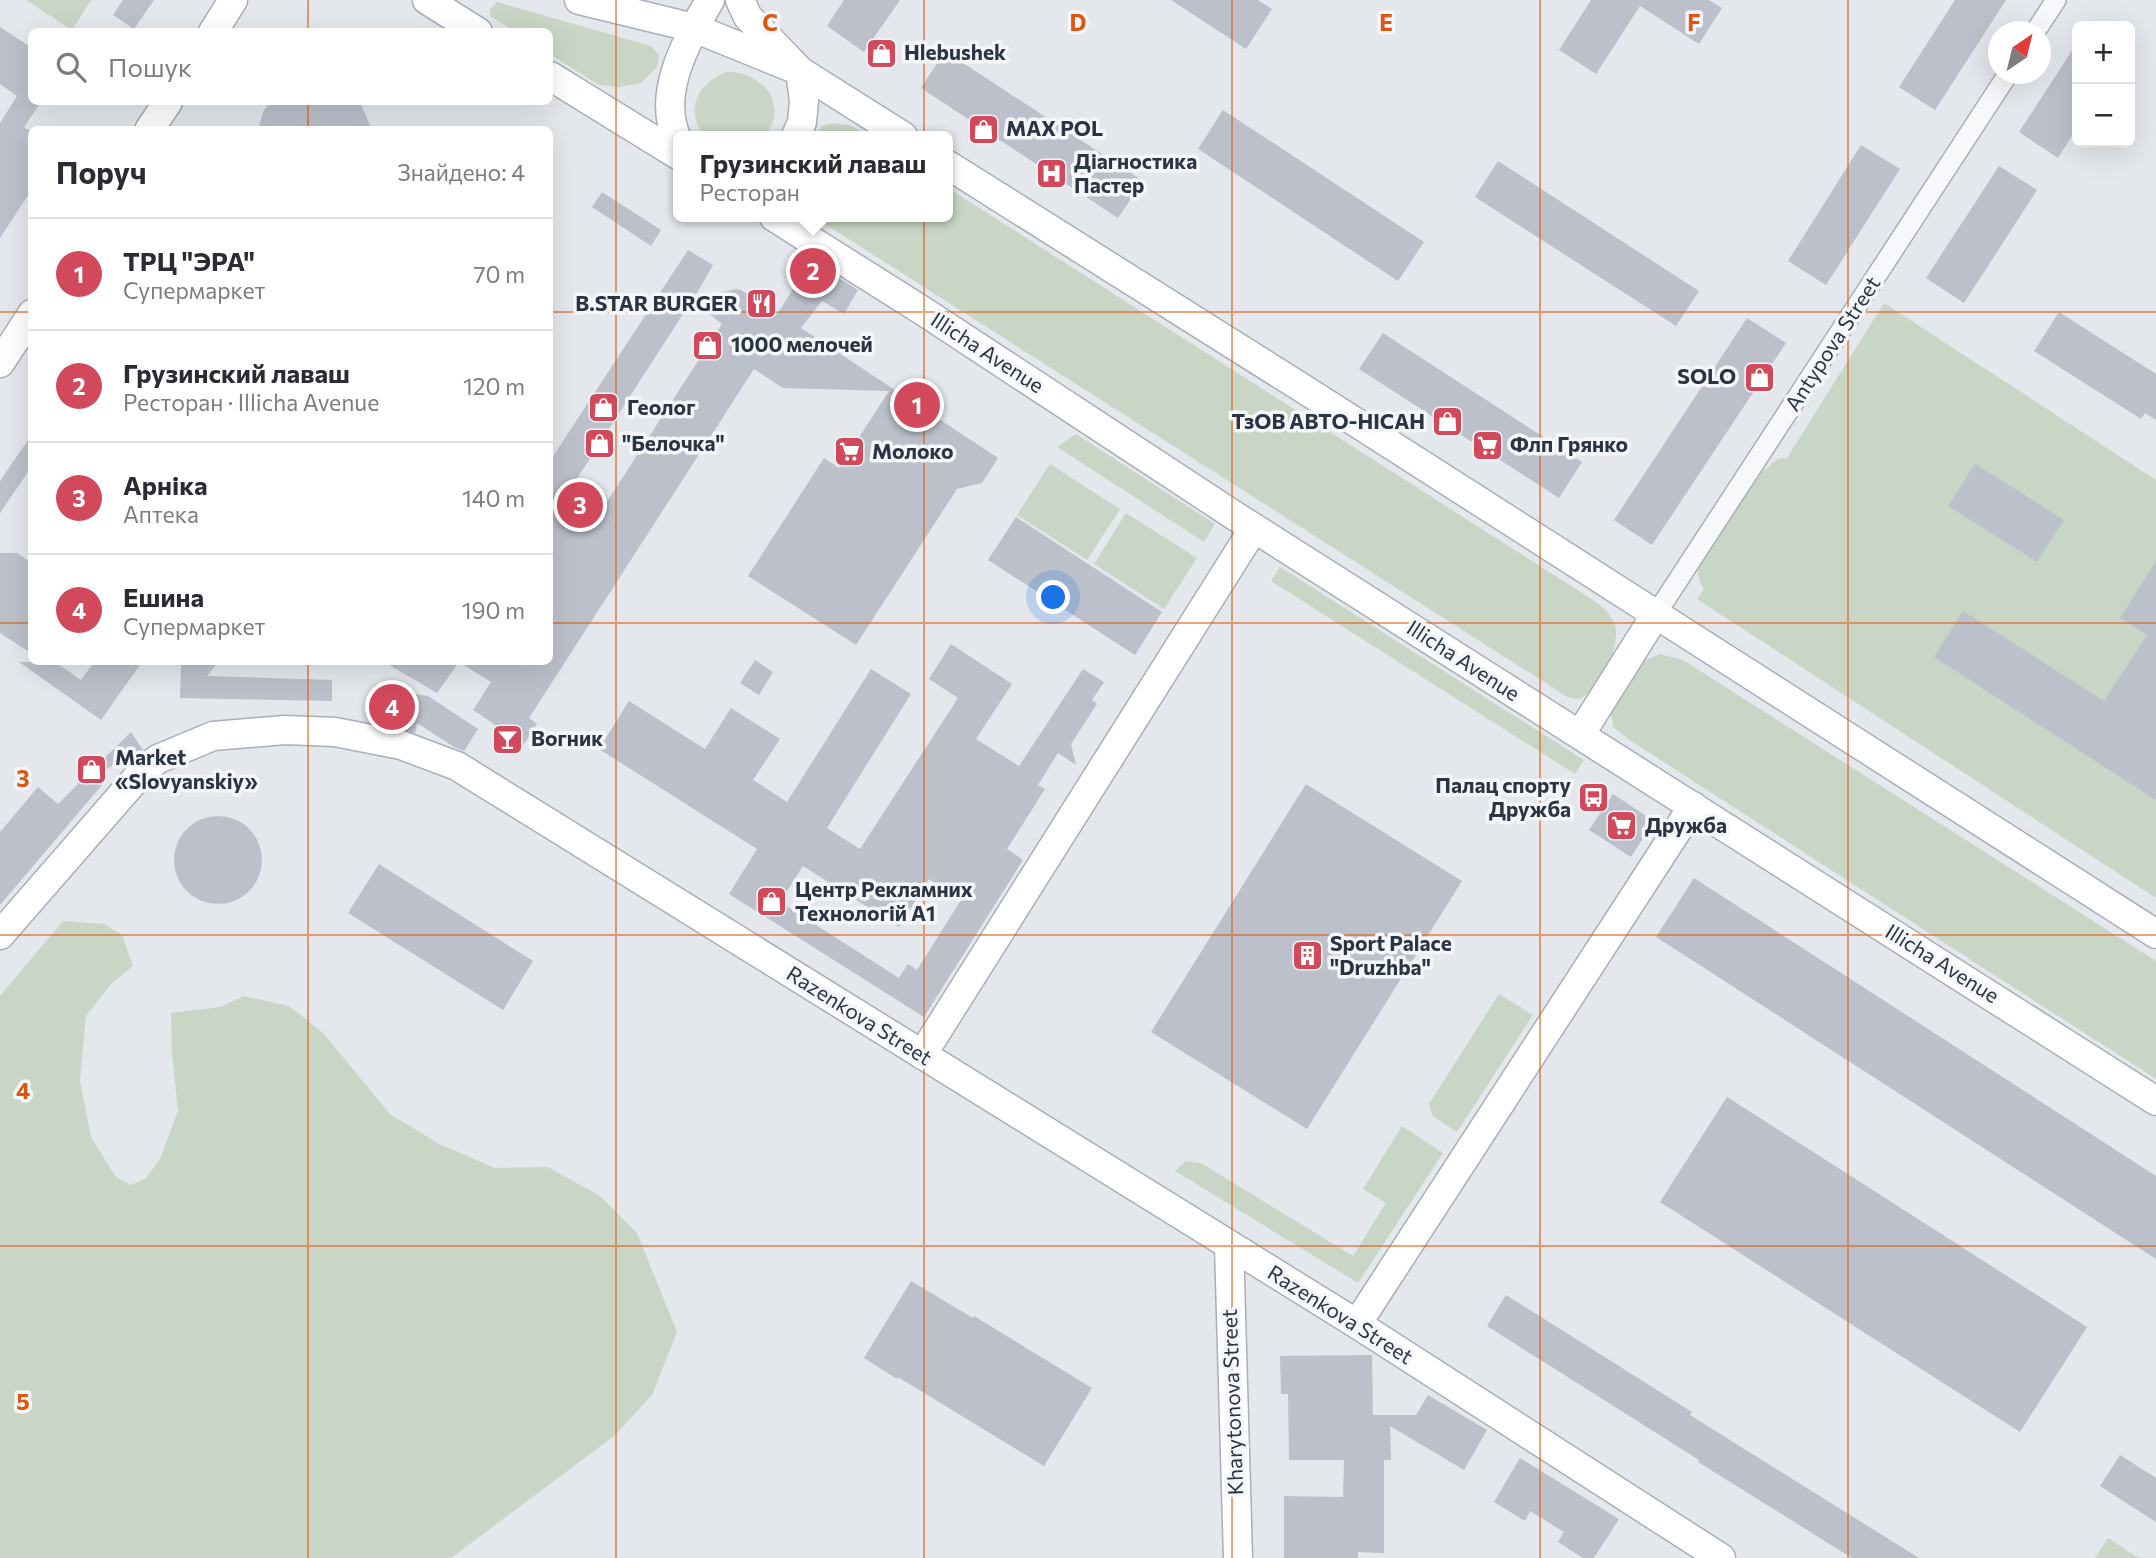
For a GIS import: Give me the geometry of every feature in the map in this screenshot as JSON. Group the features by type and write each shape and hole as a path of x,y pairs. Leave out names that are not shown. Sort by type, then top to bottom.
{"street":[{"path":"216,28 233,0"},
{"path":"427,0 472,28"},
{"path":"579,0 694,28 800,71 895,131"},
{"path":"673,131 669,94 694,28 710,0"},
{"path":"740,0 748,17 800,71 804,101 798,131"},
{"path":"2042,21 2056,0"},
{"path":"553,78 673,152"},
{"name":"Antypova Street","path":"1657,614 2002,84"},
{"path":"152,126 165,105"},
{"path":"953,168 2156,934"},
{"name":"Illicha Avenue","path":"782,222 1254,528 2156,1101"},
{"path":"0,363 28,320"},
{"path":"922,1055 1254,528"},
{"path":"1580,735 1657,614"},
{"name":"Razenkova Street","path":"0,935 141,773 158,759 213,736 285,730 335,733 401,745 457,766 1357,1324 1721,1558"},
{"path":"1357,1324 1693,806"},
{"name":"Kharytonova Street","path":"1229,1245 1238,1558"}],"green space":[{"path":"26,0 91,0 73,28 69,28"},
{"path":"497,2 651,46 659,55 657,67 641,83 621,87 599,85 553,56 553,28 509,28 490,16 490,9"},
{"path":"727,72 740,73 751,77 769,92 775,113 768,131 702,131 695,116 697,98 717,77"},
{"path":"832,123 850,125 859,131 818,131"},
{"path":"953,191 1597,603 1615,625 1615,645 1611,657 1593,690 1577,699 1566,696 822,222 953,222"},
{"path":"1884,303 2156,480 2156,898 1697,599 1704,589 1698,571 1703,552 1763,471 1778,459 1787,458"},
{"path":"1076,434 1215,524 1204,542 1057,447"},
{"path":"1050,464 1120,509 1087,560 1017,515"},
{"path":"1126,513 1197,558 1164,609 1094,564"},
{"path":"1280,567 1584,760 1575,774 1271,581"},
{"path":"1660,654 1683,660 2156,961 2156,1079 1613,727 1611,710 1631,676 1644,661"},
{"path":"63,921 104,924 122,935 133,966 111,984 86,1016 80,1081 91,1137 115,1176 131,1185 146,1178 160,1159 178,1111 171,1013 220,1007 244,996 289,1006 323,1033 390,1114 439,1144 495,1168 548,1167 600,1196 637,1233 677,1332 652,1395 614,1436 451,1558 0,1558 0,996"},
{"path":"1499,994 1533,1015 1457,1132 1433,1116 1429,1104"},
{"path":"1402,1126 1443,1153 1358,1283 1175,1171 1186,1161 1201,1163 1353,1256 1386,1203 1363,1189"},
{"path":"2108,1538 2139,1558 2095,1558"}],"building":[{"path":"123,0 154,0 135,28 113,15"},
{"path":"844,0 900,0 864,52 827,26"},
{"path":"1171,0 1258,0 1272,9 1246,49"},
{"path":"1591,0 1709,0 1722,8 1699,44 1640,6 1596,74 1559,50"},
{"path":"1955,0 2006,0 1992,21 1988,21 1988,28 1935,110 1899,87"},
{"path":"0,27 28,45 28,105 39,105 24,127 28,130 28,195 0,238 0,123 17,96 0,84"},
{"path":"945,51 1143,181 1118,218 921,88"},
{"path":"2072,51 2072,136 2058,158 2019,132"},
{"path":"268,105 361,105 370,126 259,126"},
{"path":"1223,110 1424,242 1398,281 1198,149"},
{"path":"1861,145 1900,169 1826,285 1788,261"},
{"path":"1498,161 1699,291 1676,326 1475,197"},
{"path":"1999,166 2037,190 1964,303 1926,278"},
{"path":"602,192 661,230 651,246 592,207"},
{"path":"688,250 713,265 694,298 737,289 778,313 811,260 858,290 844,314 822,301 801,328 998,458 982,483 957,489 856,645 748,576 824,458 839,468 889,391 783,388 754,369 529,718 537,724 524,744 473,710 491,682 464,665 553,665 553,456","holes":["692,300 722,324 588,531 578,498 569,491"]},
{"path":"2059,312 2156,374 2156,420 2145,413 2141,419 2034,351"},
{"path":"1747,318 1786,343 1652,545 1614,520"},
{"path":"1383,333 1582,462 1559,498 1359,369"},
{"path":"28,440 28,472 0,513 0,481"},
{"path":"1975,464 2064,520 2037,562 1948,506"},
{"path":"1016,517 1162,612 1135,655 988,560"},
{"path":"0,553 17,553 28,560 28,651 0,633"},
{"path":"2156,561 2156,800 1934,657 1963,611 2104,701 2147,635 2120,618"},
{"path":"951,644 1012,684 976,739 1019,766 1083,669 1104,682 1092,700 1097,704 1071,744 1076,765 1058,753 1038,785 1045,789 1007,849 1023,860 924,1017 729,894 757,849 599,749 629,701 705,749 731,708 780,739 753,780 787,802 871,669 911,694 827,828 860,849 958,698 929,679","holes":["803,866 899,927 929,879 961,900 917,970 908,964 899,978 780,902"]},
{"path":"755,660 773,672 759,695 740,683"},
{"path":"19,662 28,662 28,665 59,665 81,680 92,665 140,665 101,720"},
{"path":"181,665 216,665 207,676 332,680 332,701 180,698"},
{"path":"389,665 457,665 437,693"},
{"path":"376,689 428,696 478,729 464,751 417,723 415,733 375,723 377,713 373,712"},
{"path":"131,732 143,750 89,777 87,775"},
{"path":"81,781 102,785 0,905 0,832 38,787 58,804"},
{"name":"Sport Palace \"Druzhba\"","path":"1306,784 1462,881 1307,1129 1151,1032"},
{"name":"Дружба","path":"1613,794 1654,821 1631,857 1589,830"},
{"path":"218,816 235,820 249,829 258,843 262,860 258,877 249,891 235,900 218,904 201,900 187,891 178,877 174,860 178,843 187,829 201,820"},
{"path":"379,864 533,961 503,1010 348,913"},
{"path":"1694,878 2156,1176 2156,1259 1656,937"},
{"path":"1727,1097 2087,1327 2020,1432 1660,1202"},
{"path":"911,1281 1092,1388 1044,1466 864,1358"},
{"path":"1506,1295 1692,1412 1690,1415 1919,1558 1852,1558 1698,1462 1699,1460 1487,1326"},
{"path":"1372,1355 1373,1415 1416,1415 1428,1395 1487,1430 1464,1470 1390,1426 1391,1460 1384,1460 1384,1553 1358,1552 1358,1558 1284,1558 1284,1496 1343,1497 1344,1460 1289,1460 1288,1394 1281,1394 1280,1356"},
{"path":"2120,1455 2156,1478 2156,1522 2100,1486"},
{"path":"1520,1458 1619,1519 1594,1558 1583,1558 1558,1542 1564,1532 1530,1511 1525,1521 1494,1502"}],"place":[{"name":"Hlebushek","path":"881,53"},
{"name":"MAX POL","path":"983,129"},
{"name":"Діагностика Пастер","path":"1051,174"},
{"name":"Грузинский лаваш","path":"813,271"},
{"name":"B.STAR BURGER","path":"761,304"},
{"name":"1000 мелочей","path":"708,345"},
{"name":"SOLO","path":"1759,377"},
{"name":"ТРЦ \"ЭРА\"","path":"917,405"},
{"name":"Геолог","path":"604,408"},
{"name":"ТзОВ АВТО-НІСАН","path":"1448,422"},
{"name":"\"Белочка\"","path":"599,444"},
{"name":"Флп Грянко","path":"1487,445"},
{"name":"Молоко","path":"849,452"},
{"name":"Арніка","path":"580,505"},
{"name":"Ешина","path":"392,707"},
{"name":"Вогник","path":"508,739"},
{"name":"Market «Slovyanskiy»","path":"92,770"},
{"name":"Палац спорту Дружба","path":"1594,798"},
{"name":"Дружба","path":"1622,826"},
{"name":"Центр Рекламних Технологій А1","path":"772,902"},
{"name":"Sport Palace \"Druzhba\"","path":"1307,956"}]}
